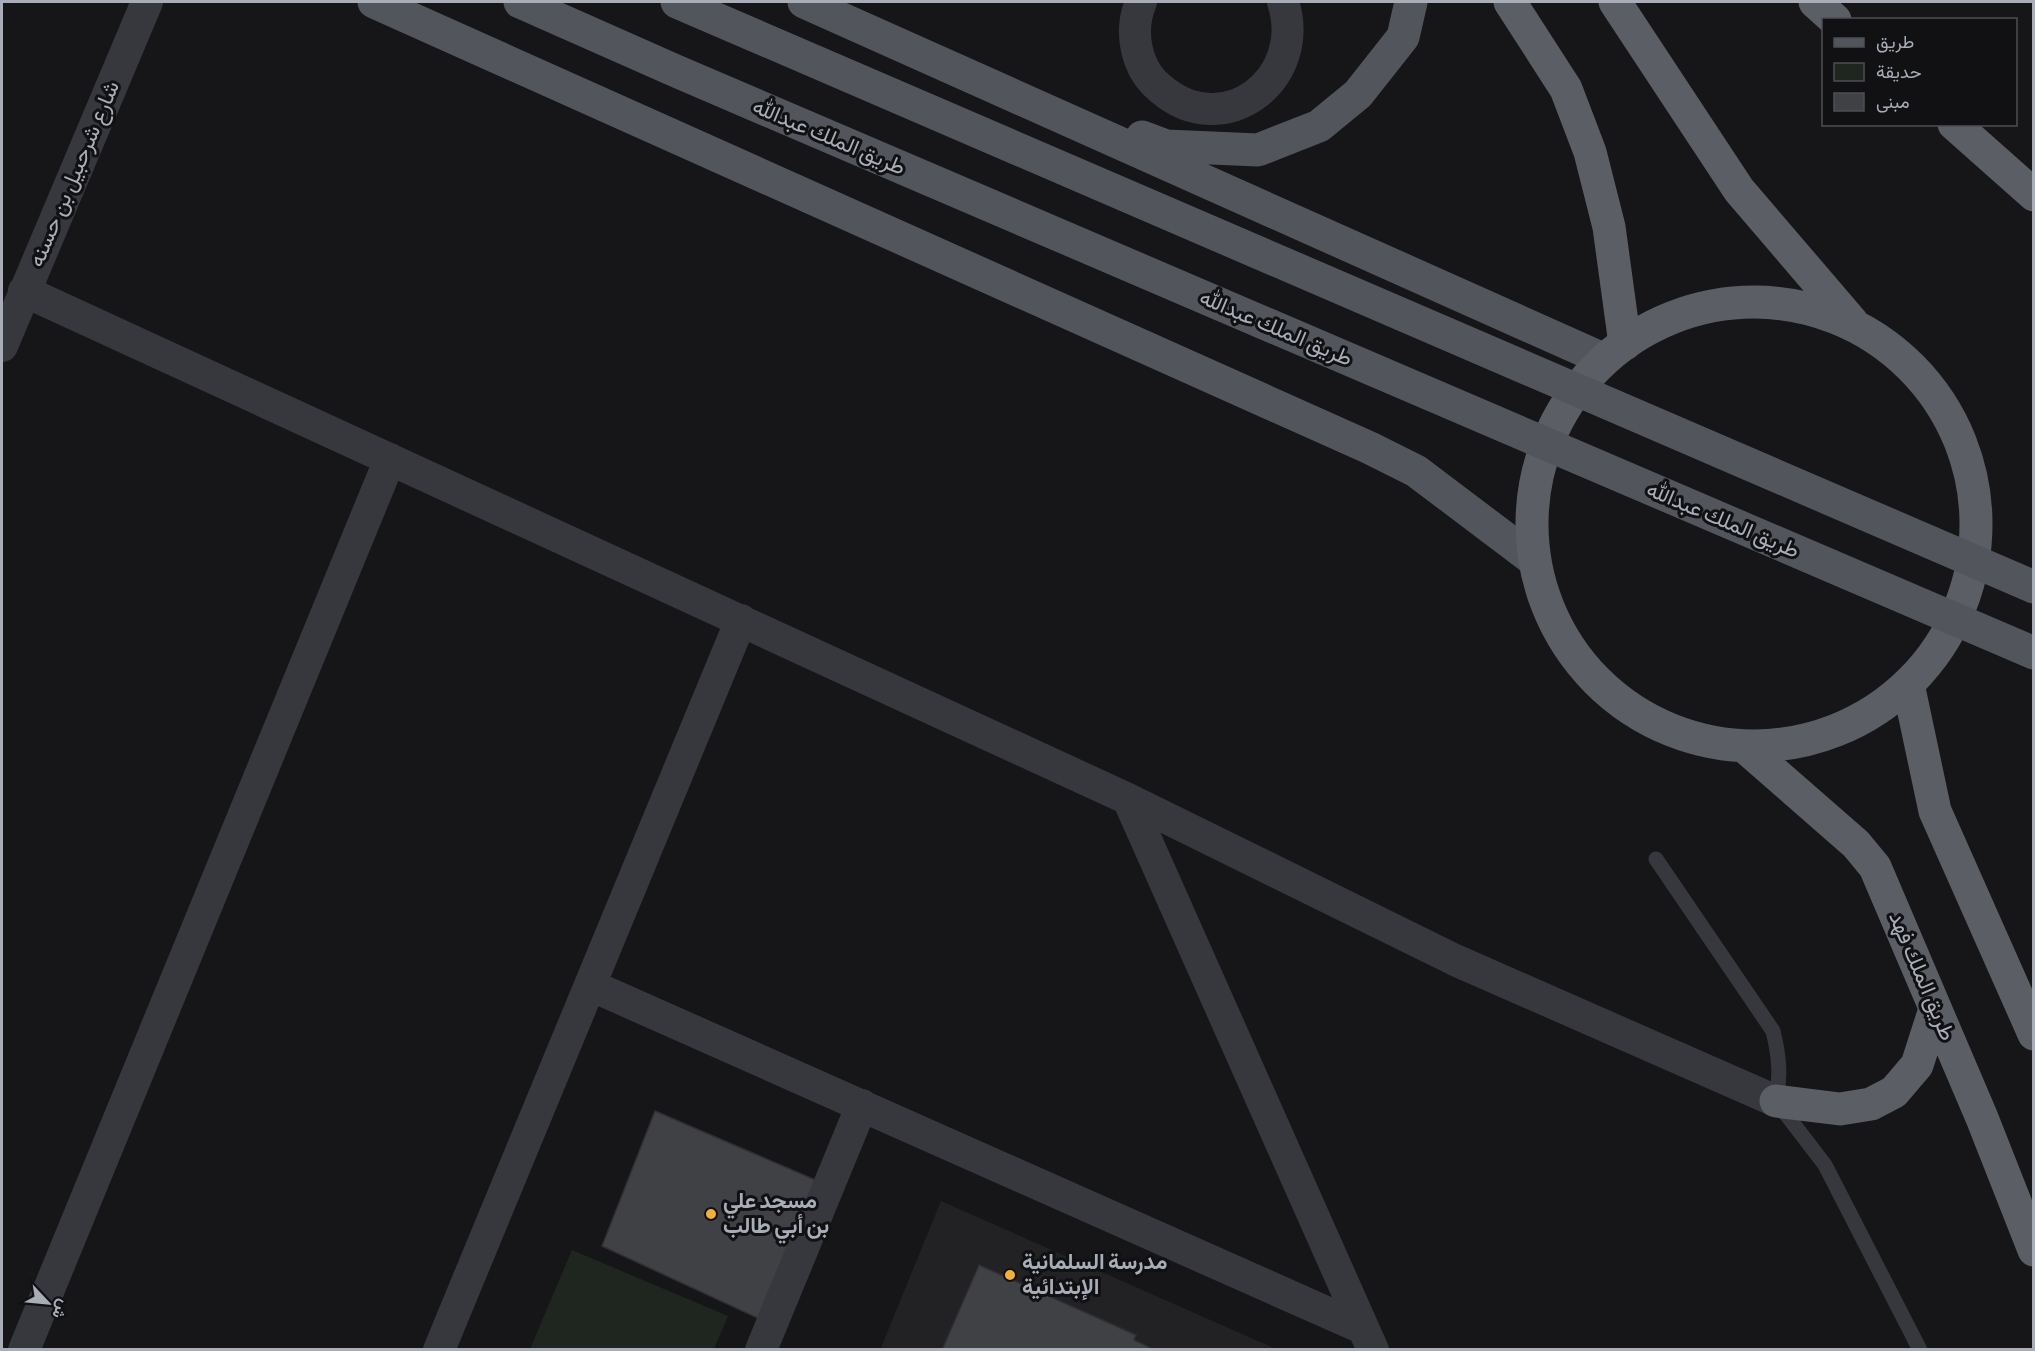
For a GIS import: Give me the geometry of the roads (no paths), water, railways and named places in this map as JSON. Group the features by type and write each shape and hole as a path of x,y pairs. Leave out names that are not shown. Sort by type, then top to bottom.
{"highway":[{"path":"1510,2 1566,88 1590,152 1609,227 1614,351"},
{"path":"1614,2 1739,190 1852,322 1902,356 1942,402 1968,458 1977,518 1970,579 1947,636 1908,684 1860,720 1804,742 1744,747 1684,737 1630,710 1584,670 1552,618 1534,560 1531,512 1539,465 1557,420 1614,351 1647,328 1696,308 1748,300 1801,305 1852,322"},
{"path":"1815,2 1833,18"},
{"path":"1956,126 2034,195"},
{"path":"1908,684 1935,811 2034,1034"},
{"name":"طريق الملك فهد","path":"1744,747 1856,844 1875,867 1982,1118 2034,1250"},
{"path":"1776,1101 1840,1109 1870,1104 1894,1092 1917,1065 1935,1009"}],"main road":[{"path":"374,2 1370,448 1416,471 1534,560"},
{"name":"طريق الملك عبدالله","path":"520,2 676,72 2034,653"},
{"path":"677,2 2034,587"},
{"path":"804,2 1166,146 1258,150 1319,126 1358,94 1403,37 1411,2"},
{"path":"804,2 1614,351"}],"street":[{"name":"شارع شرحبيل بن حسنه","path":"2,346 147,2"},
{"path":"1140,2 1134,25 1135,46 1142,66 1153,83 1169,96 1188,106 1208,109 1229,107 1249,99 1266,87 1278,72 1289,34 1283,2"},
{"path":"24,291 1128,799 1455,960 1776,1101"},
{"path":"24,1350 390,459"},
{"path":"439,1350 741,620"},
{"path":"1128,799 1367,1339"},
{"path":"590,985 862,1106 1367,1339"},
{"path":"761,1350 862,1106"}],"lane":[{"path":"1656,859 1773,1031 1780,1071 1776,1101 1825,1165 1920,1350"}],"place":[{"name":"مسجد علي بن أبي طالب","path":"711,1214"},
{"name":"مدرسة السلمانية الإبتدائية","path":"1010,1275"}]}
